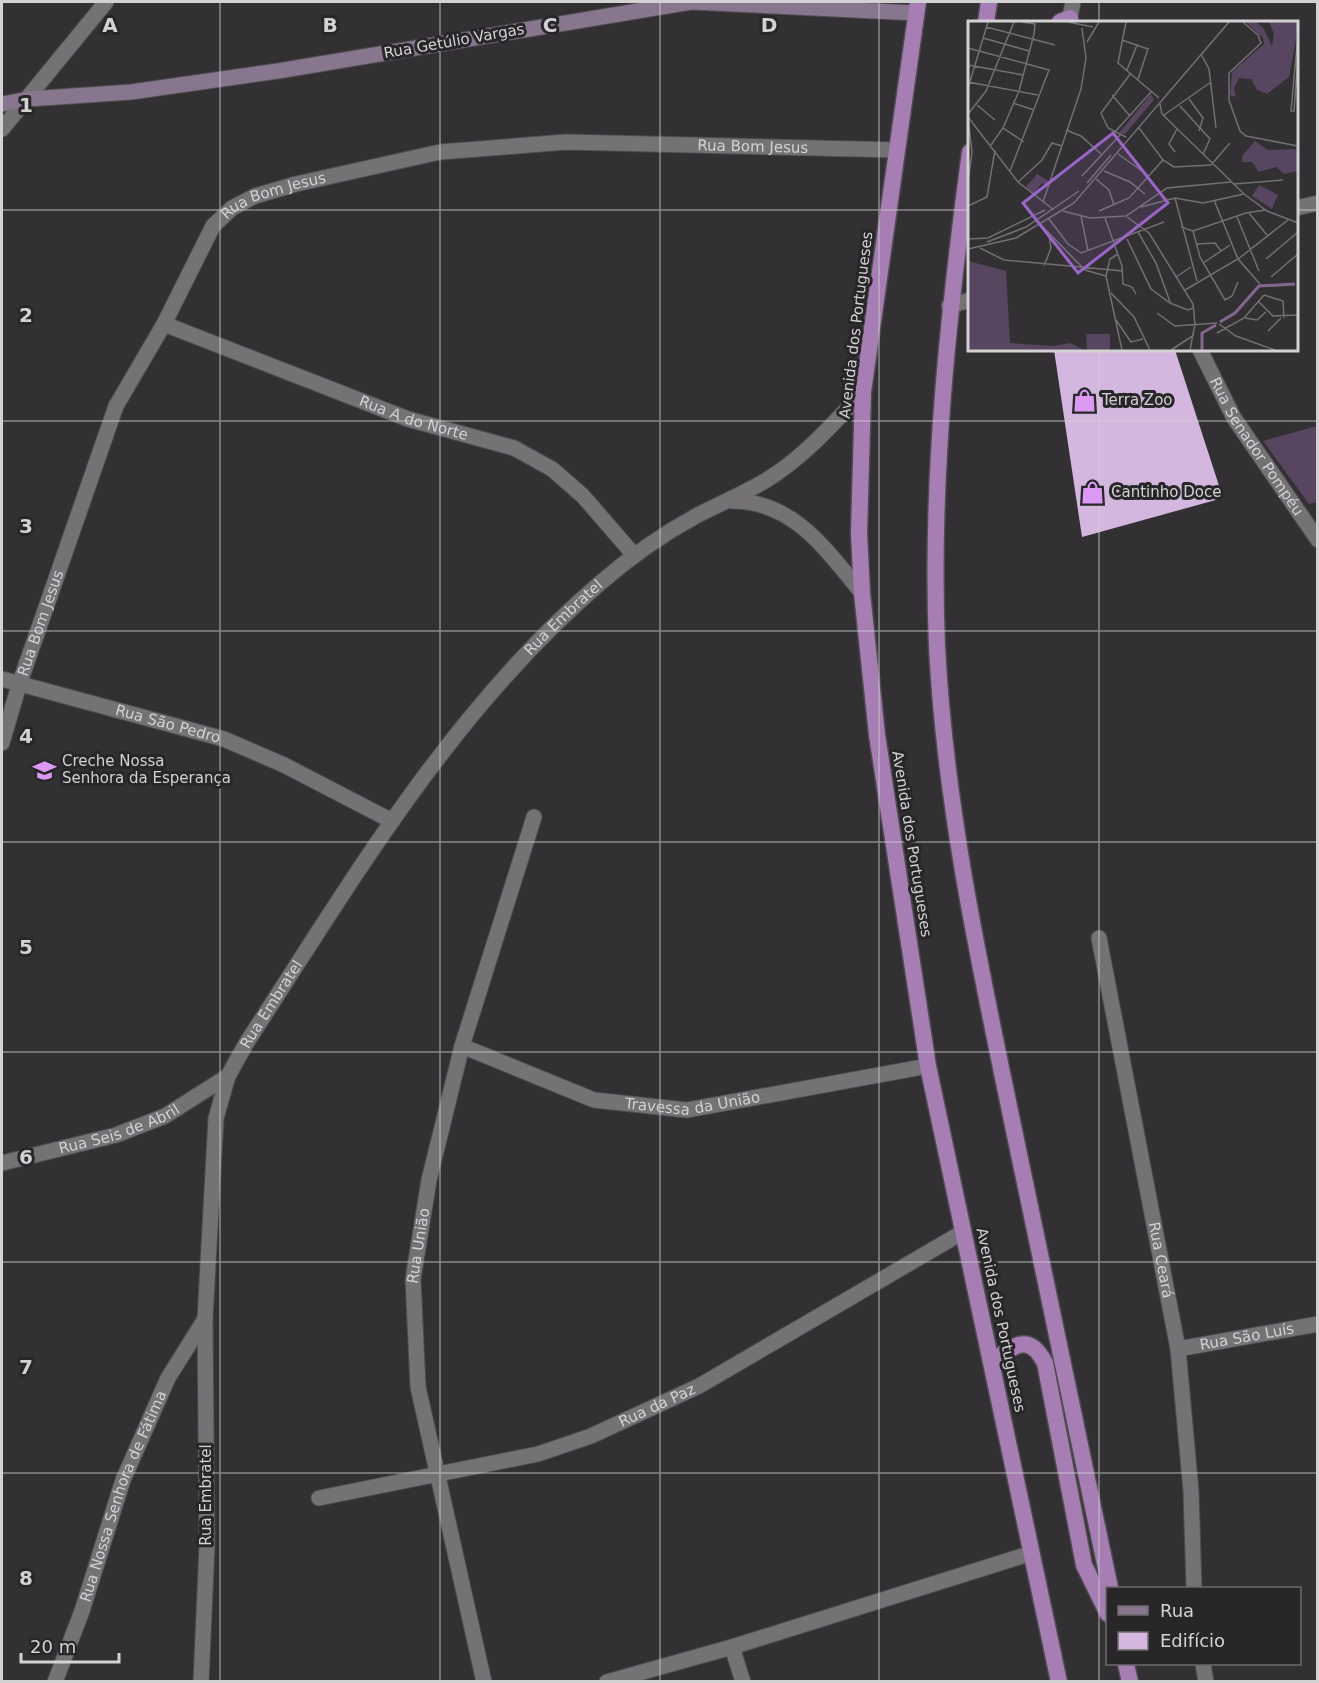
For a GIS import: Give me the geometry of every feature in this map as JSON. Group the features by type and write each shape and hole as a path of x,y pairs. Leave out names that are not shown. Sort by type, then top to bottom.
{"highway":[{"path":"986,21 989,2"},
{"name":"Avenida dos Portugueses","path":"917,7 863,392 859,522 862,593 877,735 928,1066 1059,1682"},
{"path":"968,160 949,306 941,408 935,547 938,650 954,812 989,1012 1110,1587"},
{"path":"992,1363 1016,1346 1024,1344 1038,1351 1045,1363 1084,1565 1106,1612"},
{"path":"1126,1665 1130,1682"}],"main road":[{"name":"Rua Getúlio Vargas","path":"2,104 28,99 131,92 231,78 690,2 917,7"}],"street":[{"path":"2,129 106,2"},
{"name":"Rua Bom Jesus","path":"2,743 19,685 116,406 164,324 213,226 232,208 255,196 296,184 440,152 566,142 897,150"},
{"path":"1298,208 1317,203"},
{"path":"949,306 968,300"},
{"name":"Rua A do Norte","path":"164,324 408,419 514,448 552,469 583,496 634,555"},
{"name":"Rua Senador Pompéu","path":"1200,351 1234,418 1317,540"},
{"name":"Rua Embratel","path":"201,1682 207,1546 205,1319 216,1118 228,1076 247,1042 392,821 475,710 535,645 634,555 695,517 729,501 793,461 863,392"},
{"name":"Rua Embratel","path":"729,501 752,501 771,506 788,516 821,544 862,593"},
{"name":"Rua São Pedro","path":"2,680 224,739 285,765 392,821"},
{"name":"Rua União","path":"484,1682 418,1387 413,1279 429,1180 462,1047 534,817"},
{"name":"Rua Ceará","path":"1099,938 1178,1349 1191,1491 1194,1587"},
{"name":"Travessa da União","path":"462,1047 594,1100 687,1110 928,1066"},
{"name":"Rua Seis de Abril","path":"2,1163 116,1135 165,1116 228,1076"},
{"name":"Rua da Paz","path":"319,1498 538,1454 591,1436 699,1386 963,1232"},
{"name":"Rua Nossa Senhora de Fátima","path":"55,1682 82,1611 123,1480 168,1378 205,1319"},
{"name":"Rua São Luís","path":"1178,1349 1317,1324"},
{"path":"607,1682 732,1647 1032,1553"},
{"path":"732,1647 743,1682"},
{"path":"1203,1665 1206,1682"}],"shaded area":[{"path":"1317,426 1317,502 1309,504 1263,441"}],"building":[{"path":"1054,351 1175,351 1223,498 1082,537"}],"place":[{"name":"Terra Zoo","path":"1084,400"},
{"name":"Cantinho Doce","path":"1093,492"},
{"name":"Creche Nossa Senhora da Esperança","path":"44,770"}]}
